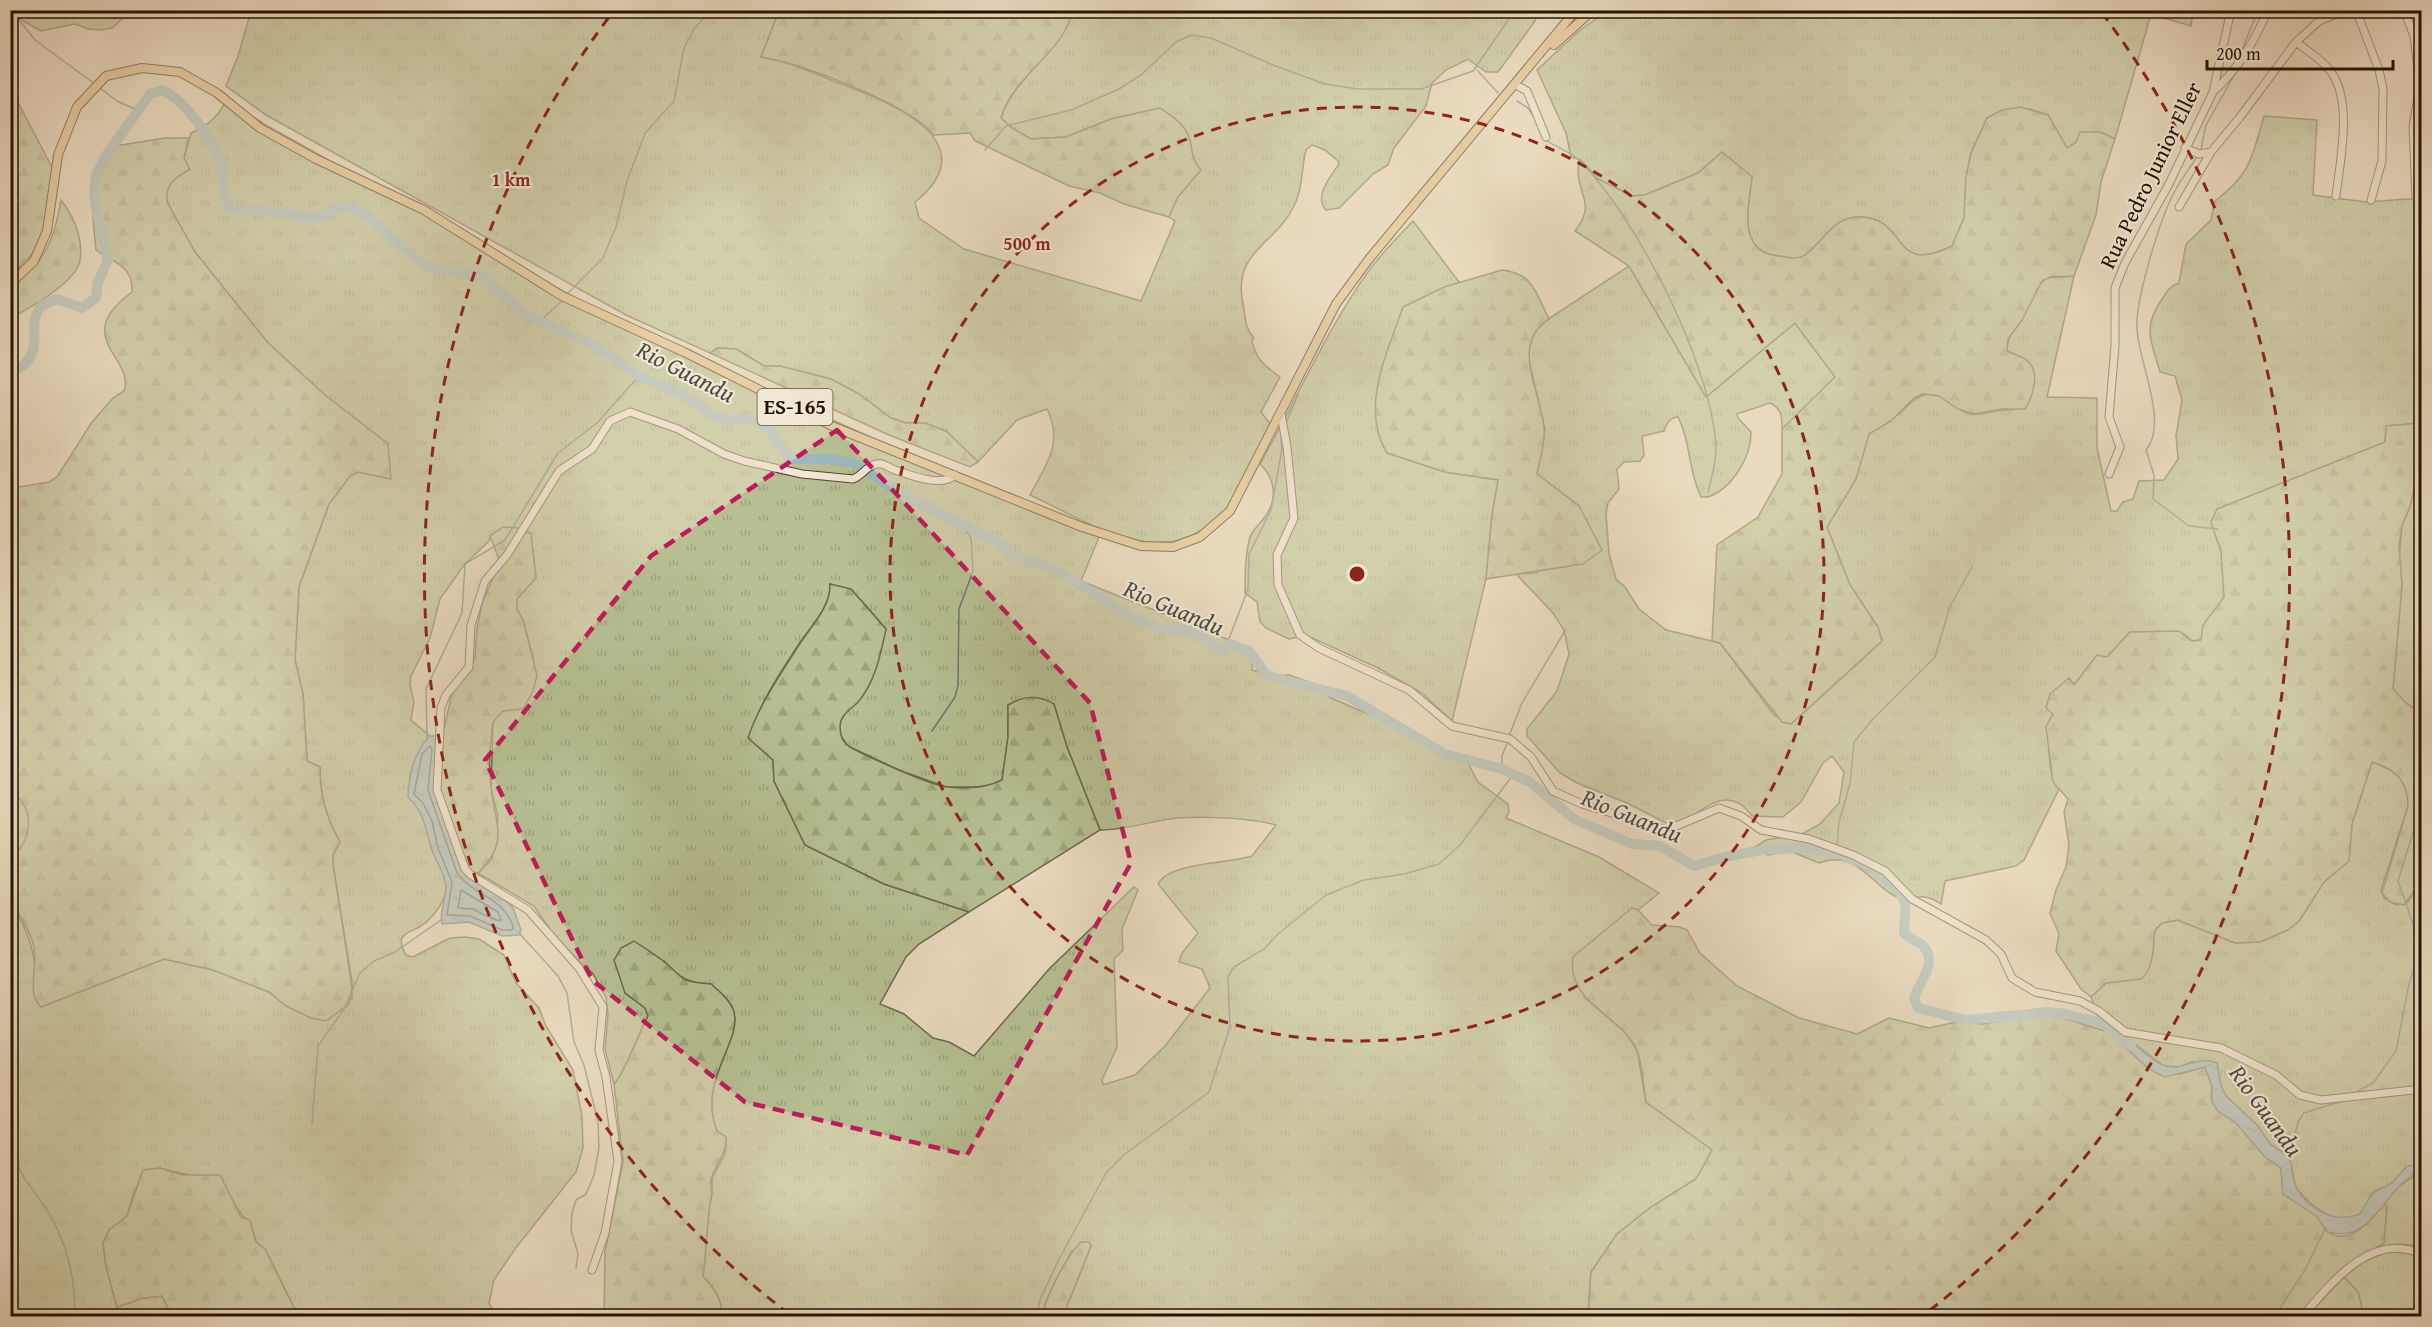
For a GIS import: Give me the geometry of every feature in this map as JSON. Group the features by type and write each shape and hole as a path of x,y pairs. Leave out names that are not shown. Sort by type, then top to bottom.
{"main road":[{"name":"ES-165","path":"10,284 34,261 47,231 58,154 77,107 106,76 142,68 180,72 217,93 260,128 325,164 424,210 562,296 684,352 834,427 1082,527 1141,546 1173,547 1200,537 1230,511 1343,295 1405,215 1516,85 1576,10"},
{"name":"ES-165","path":"1532,65 1593,10"}],"street":[{"name":"Rua Pedro Junior Eller","path":"2109,474 2120,447 2110,423 2110,393 2115,346 2114,299 2118,278 2177,170 2185,148 2213,92 2231,10"},
{"path":"2213,92 2232,74 2253,45 2268,10"},
{"path":"2179,207 2211,152 2296,42 2319,21 2346,10"},
{"path":"2356,10 2379,70 2383,89 2382,161 2370,200"},
{"path":"2404,10 2414,36 2420,86 2413,127 2416,198"},
{"path":"2296,42 2331,70 2342,99 2341,158 2336,195"},
{"path":"1516,85 1527,91 1546,137"},
{"path":"2185,148 2199,154 2211,152"},
{"path":"592,1270 604,1233 618,1161 606,1077 599,1050 603,1007 579,968 528,910 471,875 465,868 437,790 441,708 446,695 469,667 471,625 478,594 484,581 507,555 542,502 559,471 592,449 605,428 624,413 636,413 655,420 724,454 764,466 842,480 853,479 864,473 869,466 881,463 937,480 946,480 955,475"},
{"path":"1281,414 1287,447 1294,518 1277,555 1278,585 1300,635 1319,648 1409,690 1452,726 1509,738 1531,757 1553,791 1582,804 1667,830 1712,810 1726,809 1761,830 1809,840 1872,863 1885,871 1912,899 1993,946 2001,954 2010,974 2017,982 2042,995 2080,1000 2099,1011 2114,1025 2126,1032 2221,1048 2283,1079 2300,1095 2314,1099 2421,1089"},
{"path":"2303,1317 2334,1279 2353,1264 2384,1251 2398,1248 2411,1250 2421,1255"}],"highlighted area":[{"path":"837,430 1090,703 1131,863 967,1155 745,1102 592,980 485,760 651,556"}],"green space":[{"path":"47,11 131,11 112,28 102,30 88,29 75,24 41,31 14,16"},
{"path":"251,11 779,11 761,57 792,64 883,101 924,127 937,143 942,161 935,180 915,202 919,218 964,249 1141,301 1175,221 1169,217 1177,198 1200,171 1194,161 1190,140 1183,127 1160,108 1111,119 1066,137 1031,139 1012,128 1001,118 1017,89 1060,37 1068,24 1072,11 1539,11 1535,21 1498,72 1486,72 1468,59 1446,70 1432,83 1426,106 1394,148 1388,165 1373,174 1339,208 1326,210 1321,199 1328,180 1339,164 1338,161 1325,150 1312,145 1306,150 1300,187 1293,208 1285,221 1249,261 1241,286 1246,322 1254,338 1252,340 1258,357 1280,377 1261,412 1271,425 1225,512 1187,537 1165,542 1141,541 1118,535 1030,495 1051,454 1054,433 1047,409 1017,420 978,462 946,431 925,423 906,423 891,418 859,394 831,379 780,366 764,366 736,349 718,348 710,353 626,315 266,115 226,86 238,56"},
{"path":"779,11 1072,11 1068,25 1060,39 1016,89 1001,118 1012,128 1031,139 1066,137 1111,119 1160,108 1186,131 1193,157 1201,170 1177,198 1169,217 1124,204 1100,193 1069,186 975,141 970,133 934,135 921,123 879,98 827,76 761,57"},
{"path":"1607,11 2193,11 2191,26 2151,14 2115,139 2100,132 2067,148 2048,115 2029,109 1987,118 1971,153 1966,177 1964,218 1952,246 1933,254 1919,255 1909,251 1888,227 1878,221 1853,217 1837,224 1805,255 1795,258 1765,252 1756,246 1748,225 1752,177 1722,152 1698,173 1645,195 1632,196 1598,179 1581,160 1571,157 1566,133 1537,70 1579,31"},
{"path":"10,87 55,173 42,237 33,253 11,276"},
{"path":"226,99 264,124 622,324 881,442 1099,537 1081,581 1252,649 1252,670 1272,676 1289,675 1309,682 1331,698 1401,728 1430,749 1468,763 1478,782 1508,804 1509,812 1506,818 1599,857 1659,893 1638,910 1632,908 1584,997 1626,1033 1637,1050 1646,1102 1713,1150 1696,1179 1651,1207 1617,1234 1591,1272 1588,1316 1063,1316 1091,1246 1072,1251 1050,1292 1041,1316 722,1316 717,1294 703,1277 712,1178 725,1154 726,1137 717,1131 712,1112 712,1095 733,1034 735,1021 733,1009 727,999 711,984 684,978 674,972 664,961 625,993 645,1008 648,1016 627,1063 614,1084 605,1049 608,1014 606,997 593,974 556,938 534,906 478,873 492,859 498,817 491,788 493,721 503,711 534,661 523,620 517,610 517,599 536,578 531,534 510,529 490,536 489,541 464,565 440,599 430,638 411,676 410,685 414,702 411,720 430,736 416,759 410,785 426,823 432,850 442,871 446,890 435,913 421,926 407,933 401,943 406,955 413,957 450,938 466,937 479,939 504,955 516,983 539,1008 546,1026 573,1070 582,1116 583,1148 576,1172 515,1249 494,1280 489,1303 496,1316 298,1316 265,1249 256,1242 252,1229 230,1195 193,1176 160,1168 135,1189 127,1216 109,1230 103,1243 106,1267 117,1307 144,1298 162,1296 172,1316 11,1316 10,902 25,928 33,952 41,1007 164,959 213,970 269,992 300,1013 352,999 352,981 333,864 333,855 340,842 325,806 320,767 307,761 303,694 295,660 299,587 329,504 350,476 359,472 391,479 324,394 268,343 195,252 167,202 167,188 173,179 189,169 184,158 191,133 212,120","holes":["830,584 861,600 886,629 858,702 845,713 839,724 840,735 848,746 899,770 946,787 987,787 1002,780 1008,737 1008,705 1054,704 1067,747 1100,830 1192,817 1238,819 1276,825 1252,856 1174,871 1158,884 1198,933 1182,953 1179,962 1202,969 1210,988 1165,1046 1135,1075 1103,1085 1102,1080 1117,1047 1114,959 1123,950 1122,929 1138,890 1134,887 1050,968 974,1056 949,1042 933,1038 904,1014 880,1004 906,957 919,944 969,912 884,884 805,845 774,781 773,760 749,738 758,713 771,689 824,608"]},
{"path":"2020,107 2048,115 2067,148 2076,142 2080,132 2100,132 2115,139 2101,182 2096,215 2074,276 2050,277 2042,281 2022,320 2008,339 2007,351 2025,359 2033,370 2035,376 2031,397 2025,409 2003,409 1973,414 1958,409 1939,396 1924,394 1914,398 1891,421 1869,434 1856,479 1827,527 1850,585 1878,627 1882,641 1791,724 1782,722 1720,643 1712,641 1717,545 1758,517 1782,474 1782,429 1835,377 1795,323 1706,397 1629,266 1575,231 1585,212 1579,181 1579,161 1598,179 1632,196 1645,195 1698,173 1722,152 1752,177 1748,226 1756,246 1765,252 1778,256 1802,257 1837,224 1853,217 1863,217 1878,221 1888,227 1909,251 1919,255 1933,254 1952,246 1964,218 1966,177 1971,153 1987,118 2002,110"},
{"path":"2264,116 2317,120 2313,195 2366,202 2421,198 2421,423 2386,426 2385,442 2217,509 2225,590 2219,608 2203,632 2202,640 2192,641 2184,634 2130,632 2107,657 2097,655 2074,685 2069,678 2052,719 2049,739 2051,774 2059,789 2024,860 2016,866 1945,881 1941,904 1925,897 1907,901 1895,896 1866,873 1846,861 1833,860 1819,863 1790,851 1768,855 1750,850 1766,840 1802,834 1820,824 1839,803 1844,772 1832,756 1823,763 1801,802 1783,817 1752,816 1735,801 1726,800 1708,806 1683,824 1666,823 1560,773 1527,736 1527,729 1557,691 1569,654 1564,630 1553,613 1516,574 1537,573 1579,506 1537,474 1545,429 1527,352 1536,327 1629,266 1706,396 1795,323 1836,377 1782,429 1780,413 1770,403 1737,414 1751,432 1748,451 1732,479 1717,493 1708,497 1701,497 1682,427 1678,417 1672,418 1664,431 1642,436 1644,455 1640,461 1624,462 1617,469 1619,489 1608,503 1606,513 1609,553 1616,579 1625,587 1639,609 1666,630 1720,643 1774,715 1791,724 1882,641 1878,627 1850,585 1827,527 1856,479 1869,434 1898,415 1913,401 1925,395 1939,396 1971,414 2012,410 2034,379 2027,360 2006,351 2010,334 2022,320 2037,288 2046,278 2074,276 2047,397 2097,398 2097,448 2111,511 2117,511 2123,502 2133,499 2139,481 2164,480 2178,459 2176,436 2182,400 2175,376 2160,372 2151,342 2152,318 2167,292 2179,283 2186,244 2211,220 2215,201 2236,182 2249,164"},
{"path":"165,138 189,138 184,158 190,169 169,186 167,202 195,252 268,343 324,394 388,444 391,479 359,472 350,476 329,504 299,587 295,660 303,694 307,761 320,767 325,806 340,842 333,855 333,864 352,988 349,1004 326,1021 311,1018 286,1006 269,992 213,970 164,959 41,1007 34,995 33,987 35,955 33,942 11,902 11,480 19,487 49,482 57,477 92,422 113,398 124,391 125,379 105,335 106,322 114,308 132,292 132,284 122,266 96,250 93,209 95,181 105,156 115,146"},
{"path":"61,200 74,221 79,236 81,252 77,268 71,277 51,294 11,318 11,288 32,269 46,250 55,228"},
{"path":"1413,221 1459,282 1403,307 1387,354 1417,463 1445,472 1499,480 1492,515 1486,579 1452,721 1422,693 1378,668 1306,635 1289,639 1266,628 1260,622 1257,602 1245,593 1246,558 1250,537 1269,511 1273,497 1272,483 1260,464 1354,292 1375,263"},
{"path":"1502,270 1521,275 1527,280 1537,293 1549,319 1537,329 1531,341 1529,354 1544,432 1537,474 1579,506 1602,550 1583,564 1486,579 1498,480 1445,472 1387,453 1379,436 1376,399 1384,361 1403,307 1444,287"},
{"path":"718,348 736,349 764,366 780,366 831,379 859,394 891,418 906,423 925,423 946,431 978,462 970,467 889,435 710,353"},
{"path":"2421,423 2421,459 2410,507 2402,525 2399,547 2402,585 2393,689 2407,704 2421,713 2421,881 2404,905 2390,902 2382,893 2408,806 2406,790 2399,777 2388,768 2372,762 2352,824 2349,861 2324,882 2299,921 2288,930 2260,942 2235,943 2178,920 2162,923 2155,930 2152,957 2145,975 2141,979 2106,983 2091,997 2081,989 2056,951 2059,934 2050,913 2056,890 2066,867 2069,845 2064,812 2068,799 2053,782 2046,727 2053,714 2046,708 2050,694 2069,678 2074,685 2097,655 2107,657 2130,632 2179,631 2192,641 2201,640 2203,625 2224,597 2221,552 2211,522 2217,509 2385,442 2386,426"},
{"path":"2421,459 2421,713 2407,704 2393,689 2402,585 2399,560 2402,525 2410,507"},
{"path":"503,527 519,528 531,534 536,578 517,599 517,610 523,620 537,675 533,691 523,709 503,711 493,722 490,771 498,833 494,852 478,873 462,870 434,789 439,736 445,726 451,697 457,683 467,675 475,658 482,603 500,562 490,536"},
{"path":"830,584 851,589 886,629 869,686 840,723 841,736 848,745 928,782 962,788 989,785 1002,780 1008,737 1008,705 1031,697 1042,699 1054,704 1067,747 1100,830 969,912 884,884 805,845 774,781 773,760 748,738 770,692 823,610"},
{"path":"2372,762 2388,769 2399,778 2406,790 2408,806 2381,890 2384,898 2396,905 2408,902 2421,881 2421,1165 2407,1169 2390,1185 2374,1191 2364,1210 2356,1217 2347,1219 2328,1215 2319,1210 2298,1190 2287,1155 2271,1145 2257,1125 2226,1096 2221,1086 2217,1063 2191,1062 2180,1067 2164,1066 2098,1016 2091,997 2106,983 2132,979 2153,941 2155,930 2162,923 2178,920 2235,943 2260,942 2288,930 2299,921 2324,882 2349,861 2352,824"},
{"path":"1632,908 1638,910 1652,925 1680,927 1687,930 1700,953 1737,986 1799,1018 1857,1034 1889,1018 1929,1028 1961,1021 1982,1024 2047,1013 2108,1032 2149,1069 2180,1074 2205,1067 2212,1086 2211,1097 2218,1111 2237,1124 2265,1157 2281,1168 2283,1194 2308,1209 2326,1230 2334,1235 2343,1236 2359,1230 2384,1203 2387,1206 2384,1243 2340,1270 2298,1316 1588,1316 1591,1272 1617,1234 1651,1207 1696,1179 1712,1150 1646,1102 1636,1048 1618,1026 1585,997 1573,972 1573,957"},
{"path":"634,941 659,957 682,978 692,982 711,984 733,1009 735,1021 733,1034 712,1095 712,1112 717,1131 726,1137 726,1143 711,1180 712,1196 703,1276 717,1294 722,1316 604,1316 605,1252 623,1162 614,1084 627,1063 648,1016 645,1008 625,993 614,960 621,948"},
{"path":"160,1168 183,1175 220,1175 241,1217 250,1220 256,1242 265,1249 298,1316 172,1316 162,1296 144,1298 117,1307 106,1267 103,1243 109,1230 127,1216 143,1170"},
{"path":"2421,1171 2421,1246 2400,1244 2376,1250 2384,1243 2387,1206 2384,1203 2397,1188"},
{"path":"1081,1242 1089,1242 1091,1246 1063,1316 1041,1316 1057,1277"},
{"path":"2389,1251 2421,1253 2421,1316 2364,1316 2358,1292 2344,1277 2361,1263"},
{"path":"2344,1277 2358,1292 2364,1316 2307,1316"}],"water":[{"path":"430,736 439,736 434,789 462,870 513,908 521,930 519,935 502,936 469,922 442,924 445,878 433,852 422,816 408,797 413,764 420,749"},
{"path":"2123,1037 2155,1061 2166,1066 2179,1067 2204,1061 2217,1063 2221,1086 2226,1096 2257,1125 2271,1145 2287,1155 2291,1162 2296,1187 2308,1202 2323,1213 2341,1217 2360,1214 2372,1194 2392,1183 2407,1166 2421,1165 2421,1171 2408,1178 2397,1188 2378,1212 2357,1230 2344,1234 2328,1232 2316,1216 2283,1194 2281,1168 2265,1157 2237,1124 2218,1111 2212,1102 2212,1086 2205,1067 2165,1077 2149,1069 2120,1042"}],"waterway":[{"path":"11,10 35,40 92,82"},
{"path":"568,293 603,258 616,227 627,181 645,133 674,101 684,48 694,29 711,10"},
{"path":"985,150 1006,126 1071,110 1119,89 1141,75 1176,42 1191,35 1211,38 1273,65 1325,84 1358,89 1421,89 1473,71 1511,16 1518,10"},
{"path":"2240,55 2258,10"},
{"path":"1477,70 1498,93"},
{"path":"2201,149 2206,125 2235,74"},
{"path":"101,89 117,101 139,111"},
{"name":"Rio Guandu","path":"10,367 20,368 32,353 35,320 42,305 57,299 82,308 96,298 98,282 108,260 96,209 94,192 96,176 105,157 150,94 162,90 188,110 217,152 223,167 224,193 232,209 309,218 320,217 342,206 353,208 369,217 422,264 438,270 483,277 526,315 596,346 639,376 683,395 716,417 728,421 749,418 758,421 770,431 790,459 830,459 854,463 905,496 996,541 1015,556 1055,569 1126,614 1161,630 1176,629 1191,632 1224,652 1230,644 1249,651 1265,673 1272,677 1347,696 1445,754 1502,769 1530,782 1574,819 1632,844 1660,846 1694,866 1741,854 1790,849 1839,854 1861,863 1882,876 1899,892 1905,908 1904,933 1922,945 1928,953 1928,966 1914,998 1918,1008 1966,1020 2049,1012 2065,1014 2102,1023 2131,1046"},
{"path":"1517,101 1528,108 1534,117"},
{"path":"1546,140 1577,159 1603,188 1626,220 1648,256 1687,337 1701,376 1711,414 1716,447 1714,470 1708,492"},
{"path":"2196,158 2170,201 2157,237 2140,299 2137,329 2154,408 2152,438 2146,450 2154,475 2153,499 2189,526 2218,529"},
{"path":"540,321 562,301"},
{"path":"427,739 426,689 462,613 465,564 505,540 558,453 597,423 639,376"},
{"path":"1286,423 1298,395"},
{"path":"1224,652 1248,589 1249,554 1271,510 1282,449 1281,438"},
{"path":"932,731 955,697 958,685 959,609 973,571 971,538 963,527"},
{"path":"1837,847 1839,822 1850,784 1854,742 1872,720 1935,657 1950,606 1972,567"},
{"path":"1509,736 1522,703 1566,629"},
{"path":"1502,769 1502,756 1508,741"},
{"path":"1037,1316 1040,1300 1058,1261 1106,1173 1125,1154 1209,1092 1230,1027 1228,977 1234,967 1264,949 1278,934 1326,895 1364,880 1404,874 1439,864 1460,845 1513,775"},
{"path":"10,790 24,806 28,824 23,843 10,859"},
{"path":"2358,1091 2373,1083 2396,1051 2409,984 2417,959 2413,924 2398,881 2422,804"},
{"path":"312,1124 318,1046 344,1009 360,973 374,961 395,952 441,920"},
{"path":"520,934 558,976 567,993 574,1042 584,1065 598,1122 599,1148 594,1175 586,1194 576,1200 572,1213 571,1230 578,1254 576,1268"},
{"path":"2289,1159 2298,1122 2304,1113 2346,1100"},
{"path":"10,1149 15,1155 22,1174 48,1211 62,1240 70,1265 74,1291 74,1316"},
{"path":"2275,1316 2306,1268 2325,1229"},
{"path":"212,1316 237,1312"}]}
